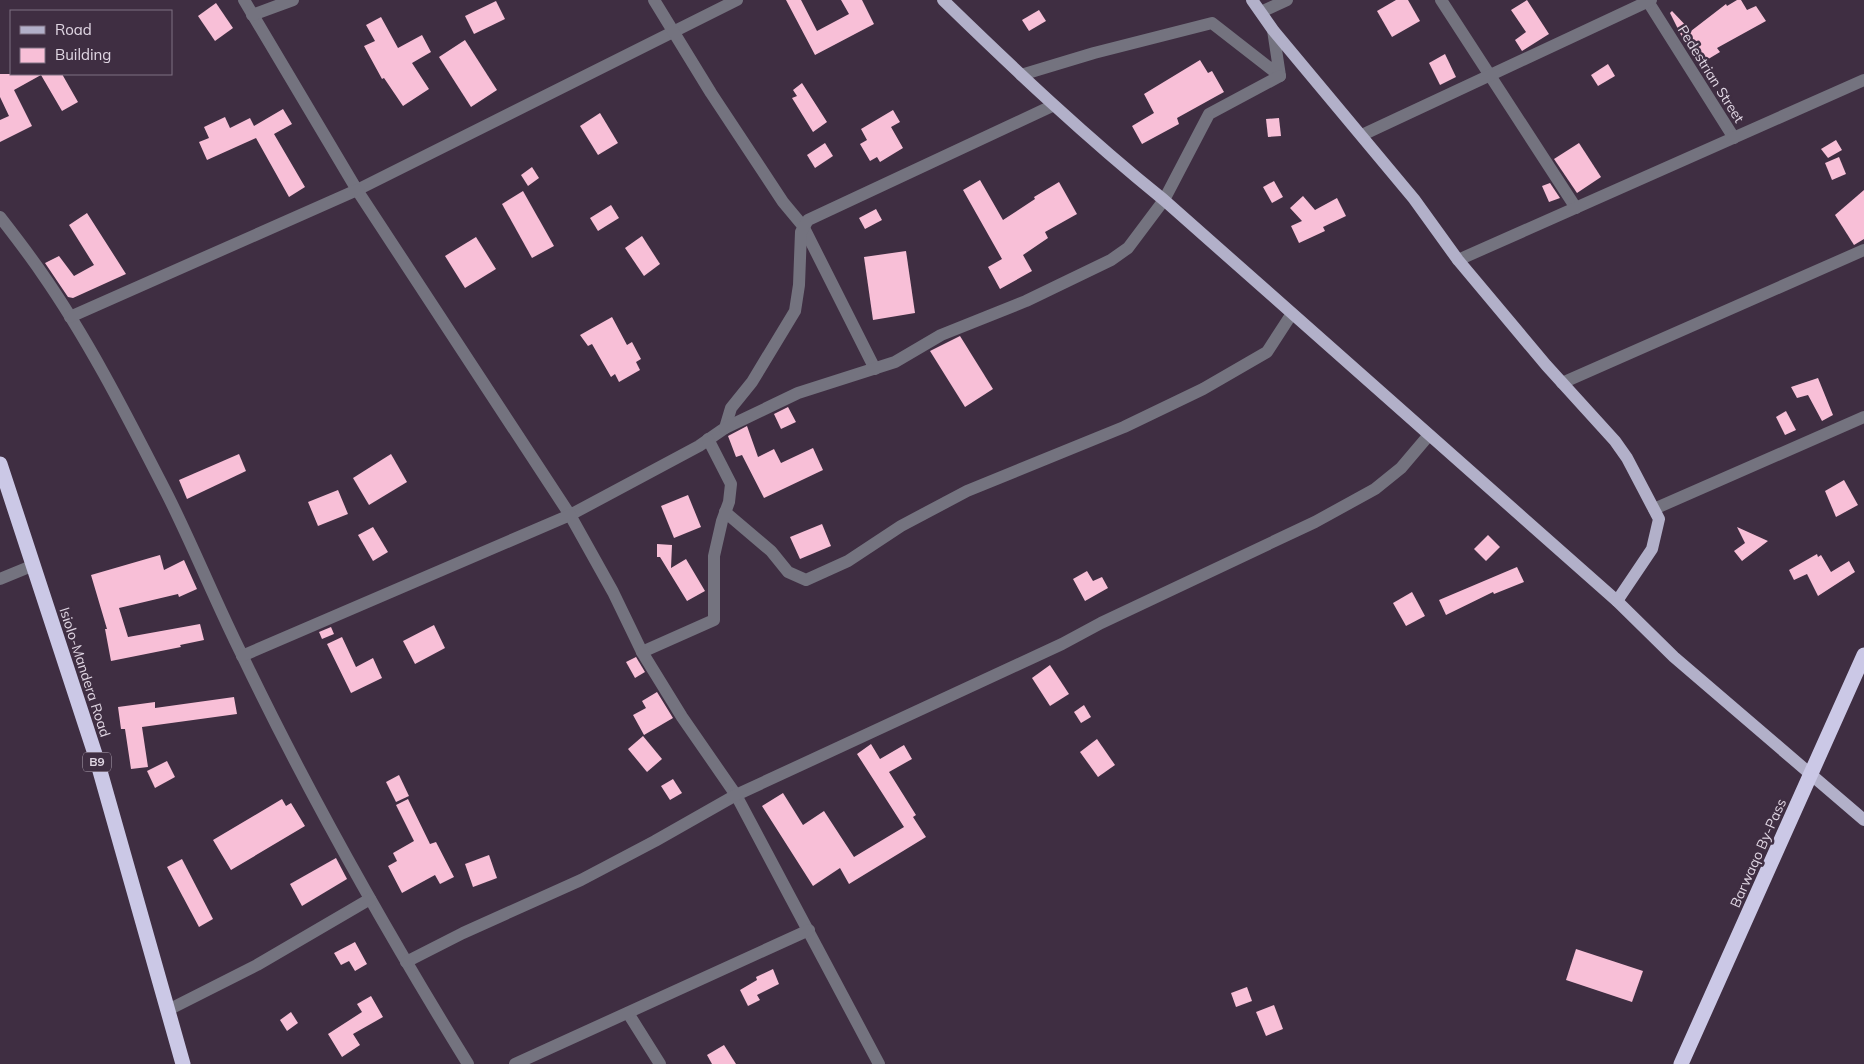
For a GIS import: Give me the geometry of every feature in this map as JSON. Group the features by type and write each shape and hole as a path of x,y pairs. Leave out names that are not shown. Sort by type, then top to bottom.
{"highway":[{"name":"Isiolo-Mandera Road","path":"0,464 96,757 168,1010 179,1063"},
{"name":"Barwaqo By-Pass","path":"1682,1064 1864,655"}],"main road":[{"path":"943,0 1052,106 1102,150 1164,200 1291,315 1617,601 1674,657 1864,820"},
{"path":"1252,0 1273,30 1362,134 1414,199 1458,260 1628,458 1659,519 1652,549 1617,601"}],"street":[{"path":"244,0 357,190 570,515 613,592 642,652 682,717 736,795 879,1064"},
{"path":"252,15 293,0"},
{"path":"654,0 783,202 803,226 875,369"},
{"path":"70,317 357,190 737,0"},
{"path":"1261,12 1287,0"},
{"path":"1441,0 1576,208"},
{"path":"1362,134 1649,0"},
{"name":"Pedestrian Street","path":"1649,0 1734,138"},
{"path":"1021,75 1094,53 1212,23 1280,76"},
{"path":"1273,30 1280,76"},
{"path":"242,656 570,515 725,428 798,393 895,362 941,335 1026,301 1111,260 1128,248 1164,200 1209,114 1280,76"},
{"path":"1458,260 1864,80"},
{"path":"725,428 731,408 762,366 794,311 803,226 819,213 1052,106"},
{"path":"0,217 41,271 70,317 168,497 242,656 370,899 468,1064"},
{"path":"1562,382 1864,250"},
{"path":"726,512 765,546 788,572 806,580 848,561 901,526 967,490 1124,427 1202,389 1267,352 1291,315"},
{"path":"1654,509 1864,417"},
{"path":"406,962 463,933 581,880 736,795 1062,644 1102,623 1315,522 1375,489 1401,468 1429,435"},
{"path":"642,652 714,620 714,556 730,502 731,484 708,439"},
{"path":"0,579 34,566"},
{"path":"168,1010 257,965 370,899"},
{"path":"515,1064 809,930"},
{"path":"628,1013 660,1064"}],"building":[{"path":"786,0 801,0 817,31 849,14 841,0 862,0 874,24 815,55"},
{"path":"1396,0 1408,0 1420,21 1392,37 1377,11"},
{"path":"1527,0 1549,34 1522,51 1515,40 1526,32 1511,10"},
{"path":"1737,0 1741,0 1747,10 1756,6 1766,21 1717,48 1720,52 1700,64 1688,43 1686,45 1670,13 1672,11 1691,31 1726,4 1727,6"},
{"path":"496,1 505,19 474,34 465,16"},
{"path":"216,3 233,28 215,41 198,16"},
{"path":"1039,10 1046,21 1029,31 1022,20"},
{"path":"381,17 398,48 422,35 431,52 412,63 429,89 403,106 384,78 382,79 364,46 375,41 366,25"},
{"path":"465,40 497,90 471,107 439,57"},
{"path":"1445,54 1456,77 1440,85 1429,63"},
{"path":"1200,60 1208,73 1212,71 1224,92 1177,118 1179,124 1142,144 1132,126 1154,113 1144,94"},
{"path":"1608,64 1615,76 1598,86 1591,75"},
{"path":"0,74 41,75 14,90 32,126 0,142 0,120 9,116 0,97"},
{"path":"41,75 63,75 78,102 62,111"},
{"path":"802,83 827,122 813,132 792,98 797,96 793,90"},
{"path":"283,109 292,124 274,134 305,187 289,197 256,138 207,160 199,142 209,138 204,127 225,117 230,128 250,118 254,126"},
{"path":"893,110 900,122 891,127 903,148 880,162 877,157 870,161 860,144 867,140 861,129"},
{"path":"600,113 618,143 598,155 580,126"},
{"path":"1279,118 1281,136 1268,137 1266,119"},
{"path":"1836,140 1842,150 1828,158 1821,149"},
{"path":"825,143 833,156 815,168 807,155"},
{"path":"1579,143 1601,177 1577,193 1554,159"},
{"path":"1839,157 1846,174 1832,180 1825,163"},
{"path":"532,167 539,178 528,186 521,175"},
{"path":"980,180 1003,220 1035,199 1034,197 1059,182 1077,214 1045,232 1048,238 1023,255 1032,271 1000,289 988,267 1002,259 963,190"},
{"path":"1274,181 1283,197 1272,203 1263,187"},
{"path":"1550,183 1560,198 1549,202 1542,186"},
{"path":"1864,190 1864,239 1854,245 1835,215"},
{"path":"523,191 554,246 532,258 502,204"},
{"path":"1303,196 1315,210 1337,198 1346,216 1323,227 1325,231 1299,243 1291,226 1302,221 1290,208"},
{"path":"611,205 619,218 598,231 590,218"},
{"path":"876,209 882,220 865,229 859,218"},
{"path":"87,213 126,274 73,298 68,297 45,263 59,256 74,276 94,265 69,225"},
{"path":"642,236 660,264 644,276 625,248"},
{"path":"476,237 496,269 465,288 445,256"},
{"path":"906,251 915,313 873,320 864,257"},
{"path":"612,317 627,345 632,342 641,359 636,362 640,370 619,382 615,374 611,377 592,344 588,346 580,335"},
{"path":"960,336 993,389 965,407 930,351"},
{"path":"1818,378 1833,415 1822,421 1808,395 1797,398 1791,387"},
{"path":"788,407 796,422 781,429 774,414"},
{"path":"1786,411 1796,430 1785,435 1776,417"},
{"path":"747,426 758,457 774,449 781,463 813,448 823,470 764,498 742,455 736,457 728,436"},
{"path":"239,454 246,471 187,499 179,480"},
{"path":"391,454 407,482 369,505 353,478"},
{"path":"1844,480 1858,505 1836,517 1825,491"},
{"path":"338,490 348,514 318,526 308,502"},
{"path":"688,495 701,527 674,538 661,506"},
{"path":"822,524 831,546 800,559 790,537"},
{"path":"373,527 388,552 373,561 358,535"},
{"path":"1737,527 1768,541 1742,561 1734,551 1745,543"},
{"path":"1488,535 1500,547 1486,561 1474,549"},
{"path":"657,544 672,545 671,568 686,559 705,591 687,601 660,557 657,557"},
{"path":"1817,554 1818,557 1821,555 1831,572 1849,561 1855,572 1818,596 1807,574 1794,580 1789,570"},
{"path":"160,555 164,570 184,560 197,589 179,597 178,594 119,608 128,637 200,624 204,640 180,645 181,647 111,661 105,629 107,629 91,575"},
{"path":"1517,567 1524,582 1494,594 1493,592 1446,615 1439,600"},
{"path":"1087,571 1093,581 1102,577 1108,588 1085,601 1073,579"},
{"path":"1412,592 1425,616 1406,626 1393,603"},
{"path":"434,625 445,648 415,664 403,641"},
{"path":"331,627 334,634 322,639 319,632"},
{"path":"342,637 356,667 373,658 382,678 351,693 327,644"},
{"path":"636,657 645,672 635,678 626,662"},
{"path":"1050,665 1069,694 1050,706 1032,678"},
{"path":"657,692 673,718 644,735 633,715 646,708 642,701"},
{"path":"234,697 237,714 142,727 148,767 131,769 125,729 121,729 118,707 155,702 155,708"},
{"path":"1084,705 1091,717 1081,723 1074,712"},
{"path":"643,736 662,759 647,772 628,749"},
{"path":"1097,739 1115,765 1098,777 1080,752"},
{"path":"871,744 880,759 904,745 912,759 889,772 916,815 913,817 926,837 849,884 840,868 813,886 762,806 783,793 803,825 824,811 854,857 904,827 857,754"},
{"path":"167,761 175,777 155,788 147,771"},
{"path":"399,775 409,796 396,802 386,782"},
{"path":"673,779 682,793 670,800 661,786"},
{"path":"282,799 286,806 291,803 305,826 231,870 213,840"},
{"path":"408,799 430,844 436,842 454,877 440,884 435,875 402,893 388,866 397,861 393,853 414,841 396,805"},
{"path":"489,855 497,878 473,887 465,864"},
{"path":"336,858 347,879 302,906 290,884"},
{"path":"182,859 213,919 199,927 167,867"},
{"path":"355,942 367,964 355,971 349,961 341,965 334,953"},
{"path":"1576,949 1643,971 1632,1002 1566,980"},
{"path":"773,969 779,984 757,995 760,1000 748,1006 740,990 757,980 756,977"},
{"path":"1247,987 1252,1001 1236,1007 1231,993"},
{"path":"371,996 383,1017 353,1034 360,1045 342,1057 328,1034 362,1012 357,1004"},
{"path":"1274,1005 1283,1029 1266,1036 1256,1012"},
{"path":"291,1012 298,1023 287,1031 280,1020"},
{"path":"724,1045 736,1064 712,1064 707,1055"}]}
